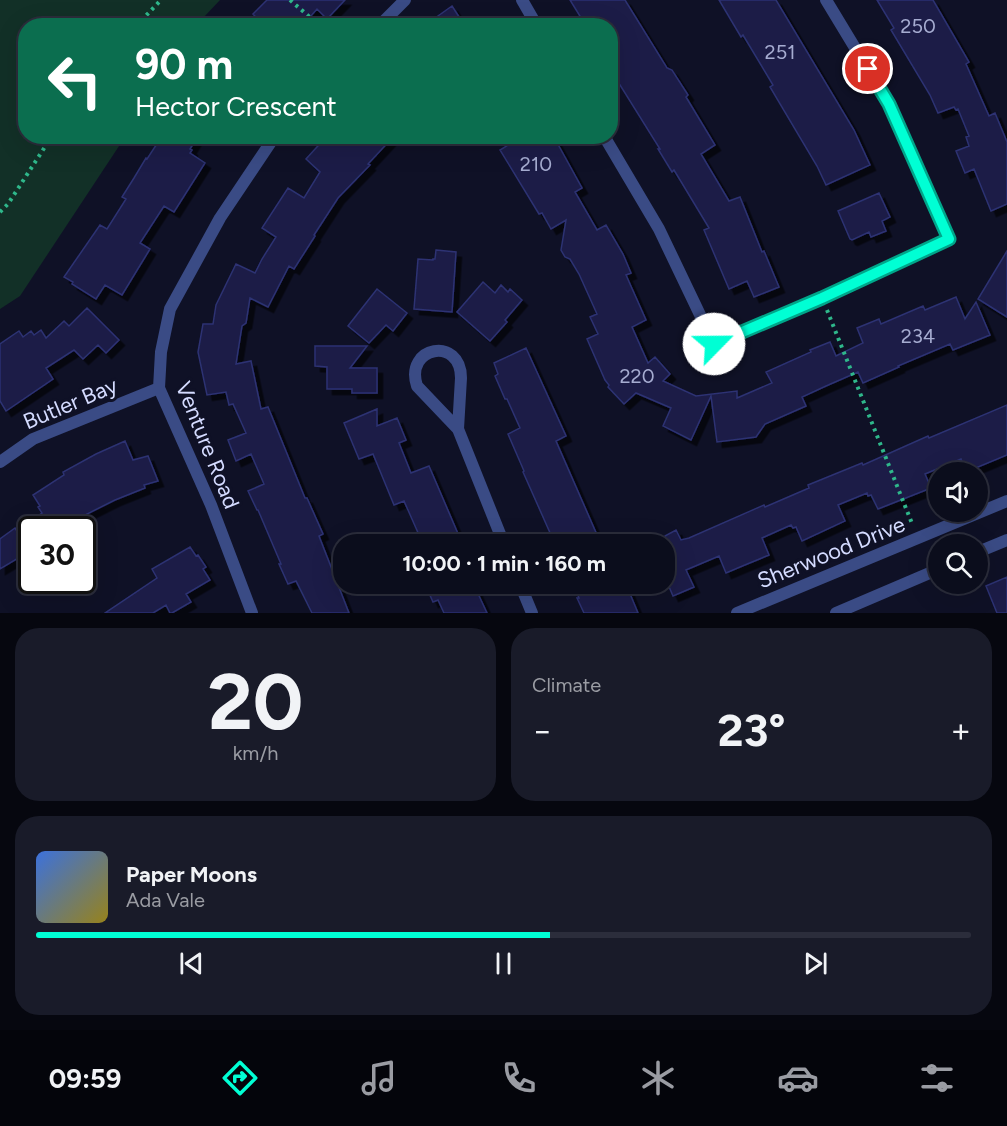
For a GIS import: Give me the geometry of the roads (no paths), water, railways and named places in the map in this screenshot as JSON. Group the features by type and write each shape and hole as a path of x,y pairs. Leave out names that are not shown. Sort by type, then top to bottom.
{"street":[{"path":"387,18 405,0"},
{"path":"522,0 532,18"},
{"path":"609,144 659,229 714,344 822,298 949,239 889,104 826,0"},
{"name":"Venture Road","path":"252,613 211,505 159,388 161,352 170,309 220,218 270,144"},
{"path":"458,429 461,370 453,356 446,352 430,352 417,362 415,370 417,386 458,429 500,534"},
{"name":"Butler Bay","path":"0,462 33,439 159,388"},
{"name":"Sherwood Drive","path":"736,613 1007,501"},
{"path":"988,548 1007,540"},
{"path":"836,613 928,574"},
{"path":"524,594 532,613"}]}
